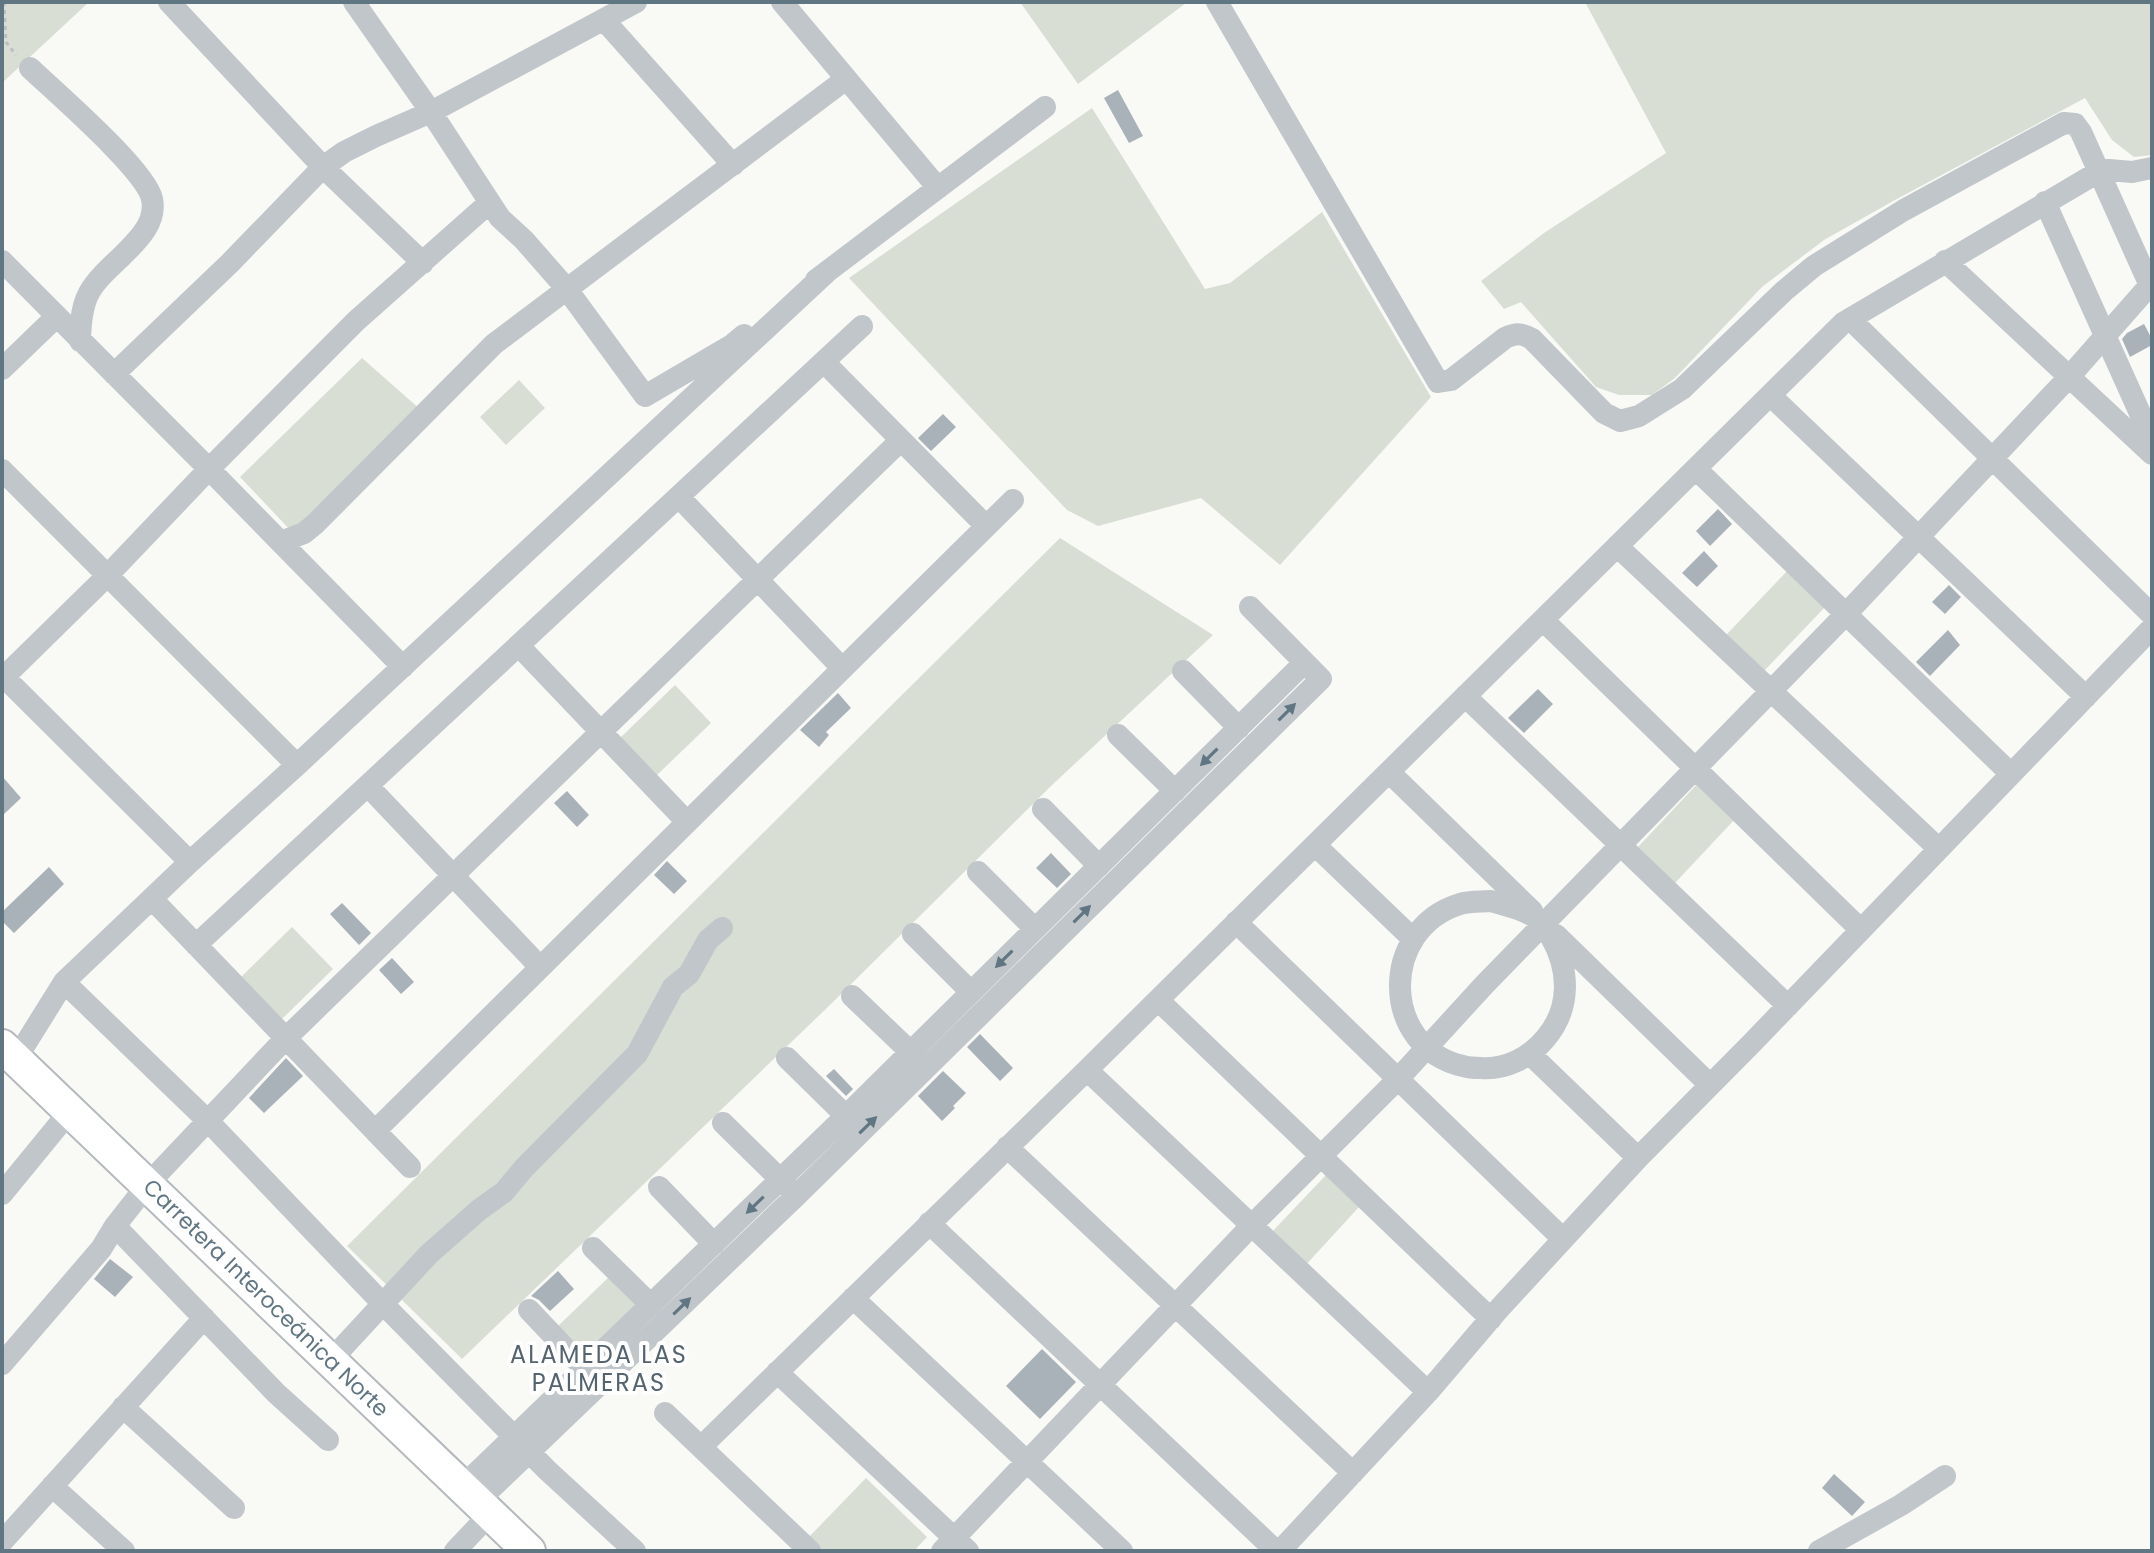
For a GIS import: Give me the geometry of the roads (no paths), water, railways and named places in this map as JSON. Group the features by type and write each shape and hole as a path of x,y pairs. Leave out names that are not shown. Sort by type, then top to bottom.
{"highway":[{"name":"Carretera Interoceánica Norte","path":"9,1052 529,1551"}],"street":[{"path":"169,2 323,167 423,263"},
{"path":"354,2 500,218 566,288 645,396 732,345 1045,107"},
{"path":"114,374 230,263 323,167 344,152 431,112 636,2"},
{"path":"782,2 938,188"},
{"path":"777,1372 955,1547 1027,1461 1846,614 2151,288 2100,171 2075,124 2064,123 1904,210 1814,266 1682,389 1639,416 1620,421 1604,413 1524,334 1505,338 1451,380 1438,382 1217,2"},
{"path":"604,20 733,165"},
{"path":"30,68 141,177 152,198 152,218 141,238 87,294 81,314 80,341"},
{"path":"281,542 304,533 315,524 494,344 846,79"},
{"path":"701,1447 1843,323 2100,171 2132,172 2152,168"},
{"path":"2045,202 2152,440"},
{"path":"190,862 3,677 107,576 356,321 489,203"},
{"path":"2,261 403,667"},
{"path":"1945,261 2152,454"},
{"path":"9,1052 64,982 828,271"},
{"path":"2,369 57,316"},
{"path":"1850,319 2152,615"},
{"path":"196,945 862,326"},
{"path":"824,362 986,526"},
{"path":"1770,395 2086,697"},
{"path":"2,1364 101,1249 148,1184 286,1038 901,440"},
{"path":"1696,469 2011,774"},
{"path":"2,470 297,765"},
{"path":"679,497 842,668"},
{"path":"375,1131 1013,500"},
{"path":"1617,546 1939,849"},
{"path":"522,1444 918,1060 1321,679 1250,607"},
{"path":"1543,620 1861,930"},
{"path":"929,1223 1278,1551 1428,1392 1638,1158 2152,628"},
{"path":"519,646 687,822"},
{"path":"455,1551 476,1501 585,1369 714,1244 789,1188 846,1116 918,1060 971,992 1304,663"},
{"path":"1183,671 1239,728"},
{"path":"1465,696 1788,1006"},
{"path":"1118,735 1175,791"},
{"path":"1389,772 1710,1085"},
{"path":"368,786 540,967"},
{"path":"1043,809 1099,866"},
{"path":"1315,845 1413,939"},
{"path":"978,872 1035,929"},
{"path":"152,899 410,1167"},
{"path":"1491,901 1519,909 1544,923 1559,950 1566,978 1564,1004 1554,1029 1537,1049 1515,1063 1489,1069 1462,1066 1438,1056 1418,1038 1404,1015 1399,989 1402,961 1413,939 1436,915 1462,903 1491,901"},
{"path":"1236,922 1563,1239"},
{"path":"330,1361 429,1254 504,1192 637,1054 673,987 689,974 708,940 722,928"},
{"path":"913,934 971,992"},
{"path":"64,982 208,1121 522,1444 635,1551"},
{"path":"852,996 918,1060"},
{"path":"1158,1000 1491,1319"},
{"path":"1530,1054 1638,1158"},
{"path":"787,1058 846,1116"},
{"path":"1087,1070 1428,1392"},
{"path":"2,1194 70,1111"},
{"path":"723,1123 789,1188"},
{"path":"1007,1147 1353,1473"},
{"path":"659,1187 714,1244"},
{"path":"115,1226 276,1393 328,1440"},
{"path":"593,1248 651,1305"},
{"path":"853,1298 1122,1551"},
{"path":"529,1310 585,1369"},
{"path":"2,1542 204,1318"},
{"path":"123,1407 234,1508"},
{"path":"665,1413 810,1551"},
{"path":"1819,1551 1901,1505 1945,1476"},
{"path":"52,1486 124,1551"}],"district":[{"name":"ALAMEDA LAS PALMERAS","path":"599,1368"}]}
